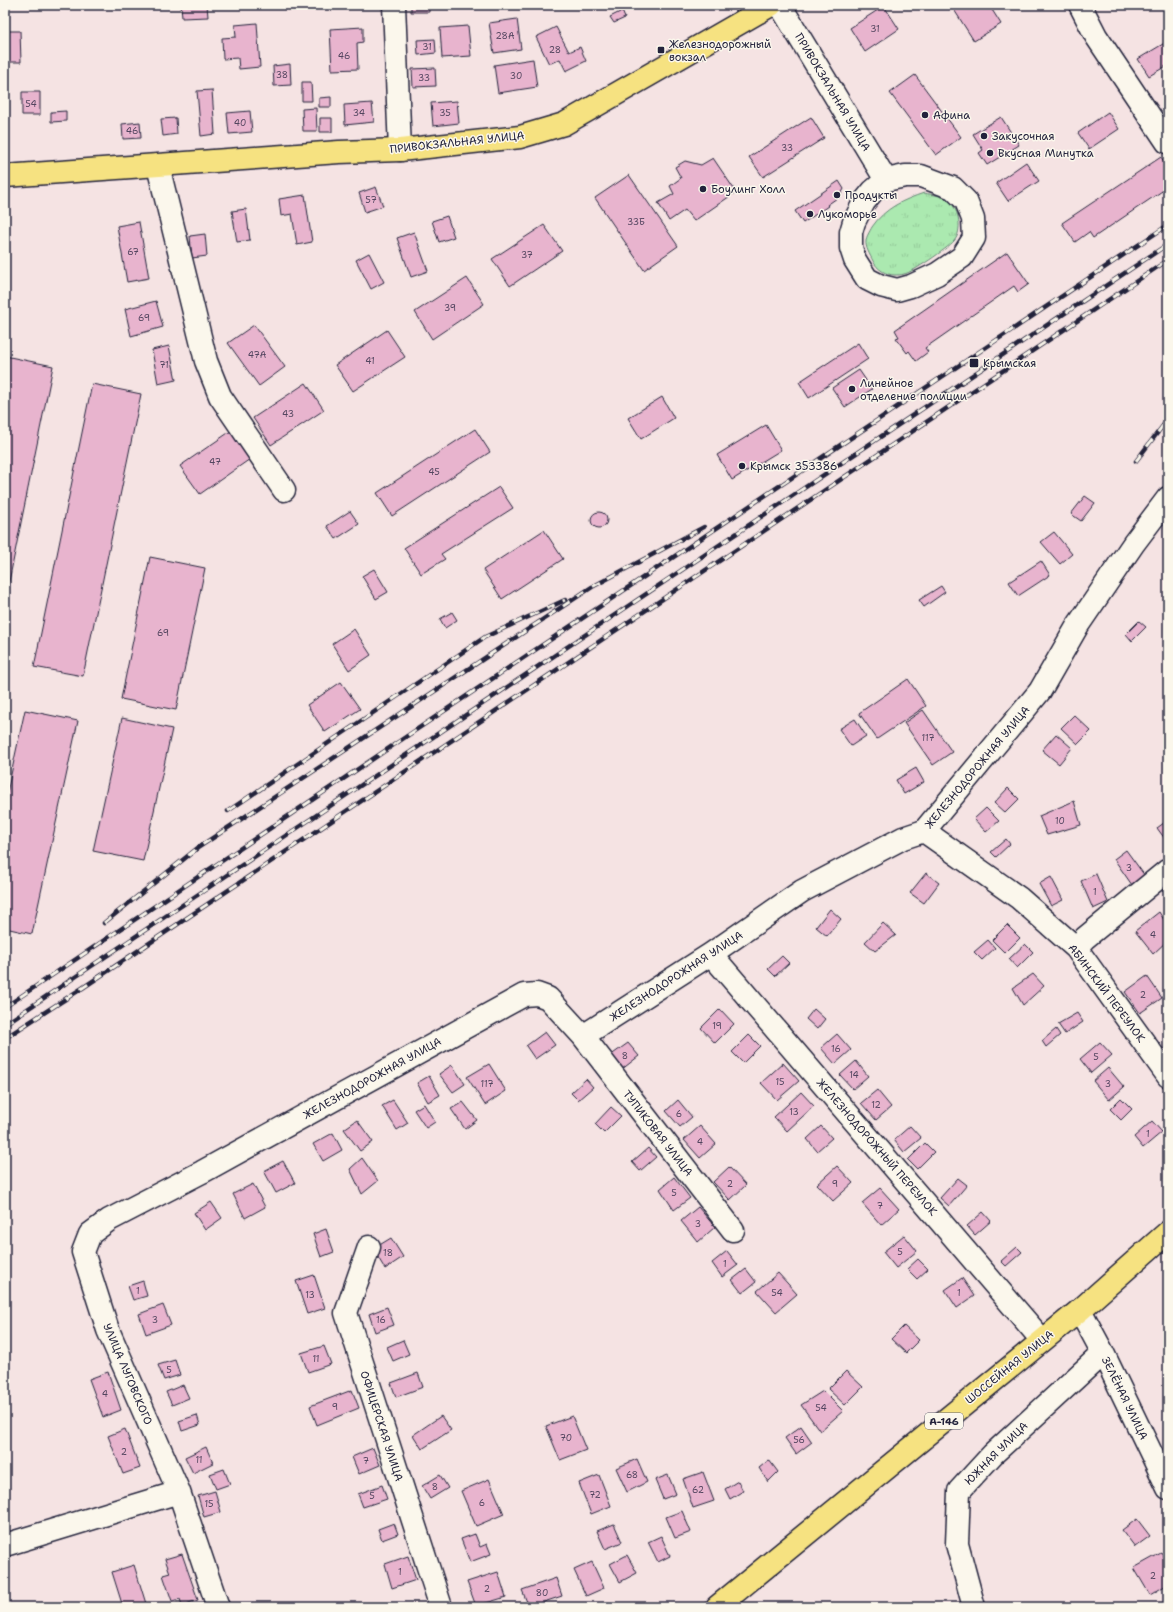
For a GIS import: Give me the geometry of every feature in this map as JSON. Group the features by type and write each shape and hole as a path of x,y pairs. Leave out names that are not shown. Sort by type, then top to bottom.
{"main road":[{"name":"ПРИВОКЗАЛЬНАЯ УЛИЦА","path":"5,176 339,152 400,150 520,137 564,124 771,5"},
{"name":"ШОССЕЙНАЯ УЛИЦА","path":"717,1607 1080,1310 1168,1232"}],"street":[{"path":"394,5 400,150"},
{"name":"ПРИВОКЗАЛЬНАЯ УЛИЦА","path":"780,5 886,180"},
{"path":"1080,5 1096,36 1167,142 1168,141"},
{"path":"158,166 206,361 220,396 284,490"},
{"path":"905,176 921,176 953,188 966,201 973,219 974,238 962,257 937,274 911,286 898,290 881,286 867,279 855,260 851,248 851,232 854,222 864,202 886,180 905,176"},
{"name":"ЖЕЛЕЗНОДОРОЖНАЯ УЛИЦА","path":"83,1252 90,1234 109,1220 202,1172 524,995 537,994 548,998 582,1036 711,954 802,891 903,838 924,831 1040,691 1078,625 1134,543 1168,499"},
{"name":"АБИНСКИЙ ПЕРЕУЛОК","path":"924,831 1018,898 1076,948 1168,1076"},
{"path":"1076,948 1085,938 1168,870"},
{"name":"ЖЕЛЕЗНОДОРОЖНЫЙ ПЕРЕУЛОК","path":"711,954 1042,1340"},
{"name":"ТУПИКОВАЯ УЛИЦА","path":"582,1036 733,1230"},
{"name":"ОФИЦЕРСКАЯ УЛИЦА","path":"369,1247 346,1313 441,1607"},
{"name":"УЛИЦА ЛУГОВСКОГО","path":"83,1252 108,1330 179,1492 218,1607"},
{"name":"ЗЕЛЁНАЯ УЛИЦА","path":"1080,1310 1103,1353 1168,1488"},
{"name":"ЮЖНАЯ УЛИЦА","path":"974,1607 957,1544 959,1490 992,1454 1103,1353"},
{"path":"5,1545 179,1492"}],"green space":[{"path":"924,193 944,198 950,202 956,210 959,221 957,237 938,254 908,273 902,275 892,275 885,273 875,264 868,251 866,239 868,234 877,220 889,210 902,202"}],"building":[{"path":"181,5 207,5 208,17 182,18"},
{"path":"411,5 429,5 429,12 411,12"},
{"path":"951,5 989,5 1001,24 974,41"},
{"path":"884,6 899,29 865,52 850,28"},
{"path":"622,11 625,18 614,23 610,17"},
{"path":"517,19 521,49 494,53 489,23"},
{"path":"257,23 260,67 239,69 238,58 223,59 222,38 236,37 235,25"},
{"path":"468,26 471,56 442,58 440,28"},
{"path":"363,27 363,42 357,43 358,69 332,70 330,29"},
{"path":"556,27 569,52 580,47 586,61 566,71 560,59 549,64 536,37"},
{"path":"5,31 20,31 21,62 5,62"},
{"path":"435,39 436,53 418,55 417,40"},
{"path":"1168,41 1168,65 1149,76 1138,59"},
{"path":"533,59 537,87 498,93 494,65"},
{"path":"290,64 291,85 274,86 273,66"},
{"path":"435,68 436,86 413,87 412,69"},
{"name":"Афина","path":"915,75 961,137 936,155 890,93"},
{"path":"302,82 311,82 312,101 302,101"},
{"path":"212,90 215,134 201,136 197,91"},
{"path":"22,92 40,92 40,115 22,115"},
{"path":"331,97 331,107 319,107 319,98"},
{"path":"457,101 459,123 433,126 431,103"},
{"path":"372,103 374,122 345,125 344,105"},
{"path":"316,108 317,131 303,131 302,109"},
{"path":"66,111 66,121 51,122 51,112"},
{"path":"250,111 252,132 229,134 227,113"},
{"path":"1108,112 1119,129 1089,149 1078,133"},
{"path":"5,113 9,151 5,152"},
{"path":"811,117 824,138 763,177 749,157"},
{"path":"1001,117 1019,145 987,165 979,153 983,150 973,134"},
{"path":"176,118 177,134 163,136 161,119"},
{"path":"320,118 332,118 332,132 320,132"},
{"path":"140,122 141,138 123,139 122,124"},
{"path":"1161,157 1168,168 1168,187 1093,238 1089,232 1075,242 1062,223"},
{"name":"Боулинг Холл","path":"713,158 736,192 694,221 685,210 669,221 658,203 674,194 670,186 681,178 675,167 685,161 701,165"},
{"path":"1026,162 1039,181 1008,201 996,183"},
{"path":"629,175 678,246 644,270 595,198"},
{"path":"839,181 844,189 840,196 803,223 795,211"},
{"path":"376,187 383,206 365,212 359,193"},
{"path":"305,195 312,242 297,245 292,214 281,216 279,199"},
{"path":"246,209 250,240 237,242 232,211"},
{"path":"447,216 454,237 439,242 432,221"},
{"path":"139,222 149,278 127,282 117,226"},
{"path":"544,225 562,251 510,286 492,259"},
{"path":"414,232 428,271 411,277 397,238"},
{"path":"205,234 207,256 192,258 190,236"},
{"path":"1007,252 1029,284 1018,292 1014,286 925,348 928,352 916,361 909,351 907,353 896,338 899,337 895,330"},
{"path":"369,253 384,282 371,289 356,260"},
{"path":"467,278 484,304 432,339 415,312"},
{"path":"156,301 163,327 131,336 125,309"},
{"path":"254,325 285,367 259,386 228,343"},
{"path":"387,330 405,357 353,391 335,365"},
{"path":"858,343 868,359 809,398 799,382"},
{"path":"169,346 176,380 158,384 152,350"},
{"path":"5,356 53,366 5,601"},
{"name":"Линейное отделение полиции","path":"859,370 872,389 845,407 832,388"},
{"path":"306,383 324,410 271,445 253,418"},
{"path":"92,384 141,394 83,676 34,667"},
{"path":"662,397 674,418 641,439 628,418"},
{"path":"766,425 781,450 732,480 717,455"},
{"path":"475,429 490,452 392,516 377,493"},
{"path":"231,431 250,459 200,494 180,466"},
{"path":"499,487 513,508 441,554 445,559 421,574 404,548"},
{"path":"1085,496 1095,503 1081,521 1071,514"},
{"path":"350,511 359,524 336,539 327,526"},
{"path":"596,512 602,512 607,517 605,526 602,528 596,528 591,523 591,517"},
{"path":"544,530 563,559 502,599 483,570"},
{"path":"1054,532 1072,554 1060,564 1041,542"},
{"path":"150,557 205,568 176,710 121,699"},
{"path":"1041,561 1050,575 1018,596 1009,582"},
{"path":"374,569 388,592 376,599 362,576"},
{"path":"941,586 945,592 924,607 919,600"},
{"path":"452,612 457,620 445,628 440,619"},
{"path":"1139,621 1146,627 1132,641 1126,634"},
{"path":"354,629 371,655 349,670 332,644"},
{"path":"908,679 926,706 877,739 859,713"},
{"path":"341,682 360,709 325,732 307,705"},
{"path":"25,710 78,721 32,934 5,928 5,802"},
{"path":"923,710 952,752 933,765 904,723"},
{"path":"1074,715 1091,731 1078,744 1061,728"},
{"path":"122,718 172,729 143,861 93,851"},
{"path":"855,719 866,736 851,746 839,729"},
{"path":"1056,734 1072,748 1059,764 1042,750"},
{"path":"916,768 924,782 904,794 896,780"},
{"path":"1008,788 1019,799 1005,813 994,803"},
{"path":"1074,801 1081,825 1047,835 1039,816"},
{"path":"986,808 999,821 986,832 974,819"},
{"path":"1168,820 1168,843 1157,828"},
{"path":"1006,839 1010,844 996,857 991,852"},
{"path":"1126,850 1145,876 1132,885 1114,859"},
{"path":"926,873 939,883 924,903 910,893"},
{"path":"1096,874 1108,902 1093,909 1081,881"},
{"path":"1051,877 1063,900 1051,906 1039,884"},
{"path":"830,909 841,919 827,936 816,927"},
{"path":"1159,912 1168,926 1168,940 1153,954 1135,931"},
{"path":"883,923 896,935 875,951 865,942"},
{"path":"1007,925 1020,938 1005,953 992,940"},
{"path":"988,940 995,948 982,960 974,952"},
{"path":"1025,944 1033,952 1017,968 1009,959"},
{"path":"782,956 789,963 775,976 768,969"},
{"path":"1033,974 1044,986 1023,1005 1013,988"},
{"path":"1147,976 1162,998 1140,1013 1125,992"},
{"path":"720,1009 734,1024 715,1043 701,1028"},
{"path":"814,1009 825,1019 817,1029 806,1019"},
{"path":"1077,1013 1083,1022 1065,1034 1058,1024"},
{"path":"1056,1029 1060,1035 1046,1047 1042,1041"},
{"path":"545,1032 555,1045 535,1059 526,1046"},
{"path":"837,1034 851,1050 835,1064 821,1048"},
{"path":"749,1035 760,1046 743,1063 732,1052"},
{"path":"1100,1042 1112,1055 1091,1073 1080,1059"},
{"path":"628,1043 639,1056 621,1070 610,1056"},
{"path":"856,1061 868,1076 853,1089 840,1075"},
{"path":"783,1063 799,1081 777,1100 761,1083"},
{"path":"489,1064 506,1091 485,1105 467,1077"},
{"path":"452,1065 465,1084 453,1092 439,1074"},
{"path":"1108,1068 1124,1087 1109,1100 1093,1081"},
{"path":"429,1076 440,1095 428,1102 417,1083"},
{"path":"586,1079 593,1087 578,1100 571,1093"},
{"path":"877,1090 891,1107 876,1120 861,1103"},
{"path":"801,1092 814,1106 787,1131 774,1117"},
{"path":"1121,1098 1132,1109 1121,1120 1110,1109"},
{"path":"393,1100 408,1123 397,1130 382,1106"},
{"path":"678,1100 692,1117 680,1127 666,1111"},
{"path":"463,1102 477,1120 465,1129 451,1109"},
{"path":"424,1104 435,1122 426,1128 414,1110"},
{"path":"611,1107 621,1116 604,1133 595,1124"},
{"path":"357,1120 373,1142 360,1151 344,1129"},
{"path":"1152,1121 1162,1132 1143,1148 1134,1137"},
{"path":"700,1126 716,1144 700,1158 684,1140"},
{"path":"821,1126 832,1138 817,1151 807,1139"},
{"path":"910,1126 921,1138 904,1152 894,1140"},
{"path":"333,1133 342,1150 323,1161 313,1144"},
{"path":"925,1143 934,1152 917,1169 908,1160"},
{"path":"648,1148 656,1157 640,1171 632,1162"},
{"path":"362,1158 378,1181 362,1194 350,1169"},
{"path":"283,1161 295,1183 276,1193 264,1171"},
{"path":"837,1166 853,1183 833,1201 817,1184"},
{"path":"729,1167 746,1185 730,1200 713,1182"},
{"path":"674,1177 690,1198 674,1210 660,1189"},
{"path":"958,1178 967,1185 949,1206 940,1198"},
{"path":"253,1184 265,1207 245,1218 233,1194"},
{"path":"880,1188 899,1209 881,1225 862,1203"},
{"path":"211,1202 222,1218 205,1230 194,1213"},
{"path":"698,1207 715,1227 698,1242 681,1221"},
{"path":"983,1212 991,1221 975,1235 967,1226"},
{"path":"326,1229 334,1252 321,1257 313,1234"},
{"path":"904,1235 917,1251 896,1268 883,1252"},
{"path":"391,1238 403,1257 385,1269 373,1249"},
{"path":"1017,1247 1022,1252 1006,1266 1001,1261"},
{"path":"727,1251 738,1265 722,1277 712,1263"},
{"path":"918,1259 928,1269 917,1279 907,1269"},
{"path":"746,1269 756,1282 742,1293 732,1280"},
{"path":"778,1273 797,1294 776,1312 757,1291"},
{"path":"314,1275 325,1308 307,1314 296,1281"},
{"path":"962,1278 974,1296 957,1308 945,1290"},
{"path":"143,1281 147,1296 133,1300 128,1286"},
{"path":"163,1305 171,1325 146,1334 139,1314"},
{"path":"387,1307 394,1325 375,1332 369,1314"},
{"path":"904,1326 919,1340 906,1353 891,1339"},
{"path":"403,1340 409,1354 393,1361 387,1347"},
{"path":"324,1346 331,1364 308,1372 301,1353"},
{"path":"175,1360 180,1375 164,1380 158,1365"},
{"path":"846,1371 863,1387 845,1405 828,1389"},
{"path":"108,1372 121,1410 103,1417 89,1379"},
{"path":"418,1373 423,1387 396,1397 391,1383"},
{"path":"183,1385 189,1398 172,1405 166,1392"},
{"path":"352,1390 359,1408 317,1425 310,1406"},
{"path":"823,1391 843,1411 820,1431 801,1405"},
{"path":"197,1415 200,1425 182,1431 179,1421"},
{"path":"441,1416 451,1430 422,1449 413,1435"},
{"path":"572,1416 586,1450 560,1460 546,1426"},
{"path":"801,1426 812,1442 796,1454 785,1438"},
{"path":"125,1429 140,1468 123,1474 108,1436"},
{"path":"206,1447 213,1463 193,1473 185,1457"},
{"path":"373,1448 380,1465 359,1474 352,1457"},
{"path":"637,1459 647,1482 627,1492 616,1468"},
{"path":"769,1460 778,1472 768,1482 759,1468"},
{"path":"224,1469 230,1484 216,1489 210,1474"},
{"path":"703,1472 714,1501 693,1508 683,1479"},
{"path":"440,1475 448,1488 430,1499 422,1486"},
{"path":"599,1475 611,1506 591,1514 579,1483"},
{"path":"668,1475 676,1494 663,1499 655,1480"},
{"path":"489,1479 504,1514 476,1526 461,1491"},
{"path":"738,1481 743,1491 730,1499 725,1489"},
{"path":"382,1485 387,1499 363,1507 358,1494"},
{"path":"215,1491 221,1512 204,1517 198,1496"},
{"path":"682,1511 691,1532 675,1538 666,1517"},
{"path":"1137,1519 1150,1536 1135,1547 1122,1530"},
{"path":"394,1523 398,1534 382,1540 378,1529"},
{"path":"614,1524 622,1542 605,1549 597,1531"},
{"path":"475,1534 480,1547 487,1544 491,1554 470,1562 461,1539"},
{"path":"661,1536 670,1556 658,1562 648,1542"},
{"path":"1161,1553 1168,1566 1168,1584 1150,1595 1134,1568"},
{"path":"182,1554 198,1600 182,1605 180,1599 172,1601 163,1575 170,1573 165,1559"},
{"path":"627,1555 637,1573 620,1582 610,1564"},
{"path":"408,1556 416,1580 392,1588 385,1564"},
{"path":"592,1562 604,1588 586,1596 574,1570"},
{"path":"134,1565 147,1607 123,1607 112,1572"},
{"path":"498,1572 506,1597 476,1606 467,1582"},
{"path":"556,1578 562,1596 529,1607 522,1590"}],"railway":[{"path":"5,1007 1168,225"},
{"path":"5,1024 1168,244"},
{"path":"5,1038 84,987 1168,260"},
{"path":"1136,461 1168,419"},
{"path":"104,923 199,847 592,587 704,527"},
{"path":"228,811 485,637 565,600"}],"place":[{"name":"Железнодорожный вокзал","path":"661,50"},
{"name":"Афина","path":"925,115"},
{"name":"Закусочная","path":"984,136"},
{"name":"Вкусная Минутка","path":"990,153"},
{"name":"Боулинг Холл","path":"703,189"},
{"name":"Продукты","path":"837,195"},
{"name":"Лукоморье","path":"810,214"},
{"name":"Крымская","path":"974,363"},
{"name":"Линейное отделение полиции","path":"852,389"},
{"name":"Крымск 353386","path":"742,466"}]}
